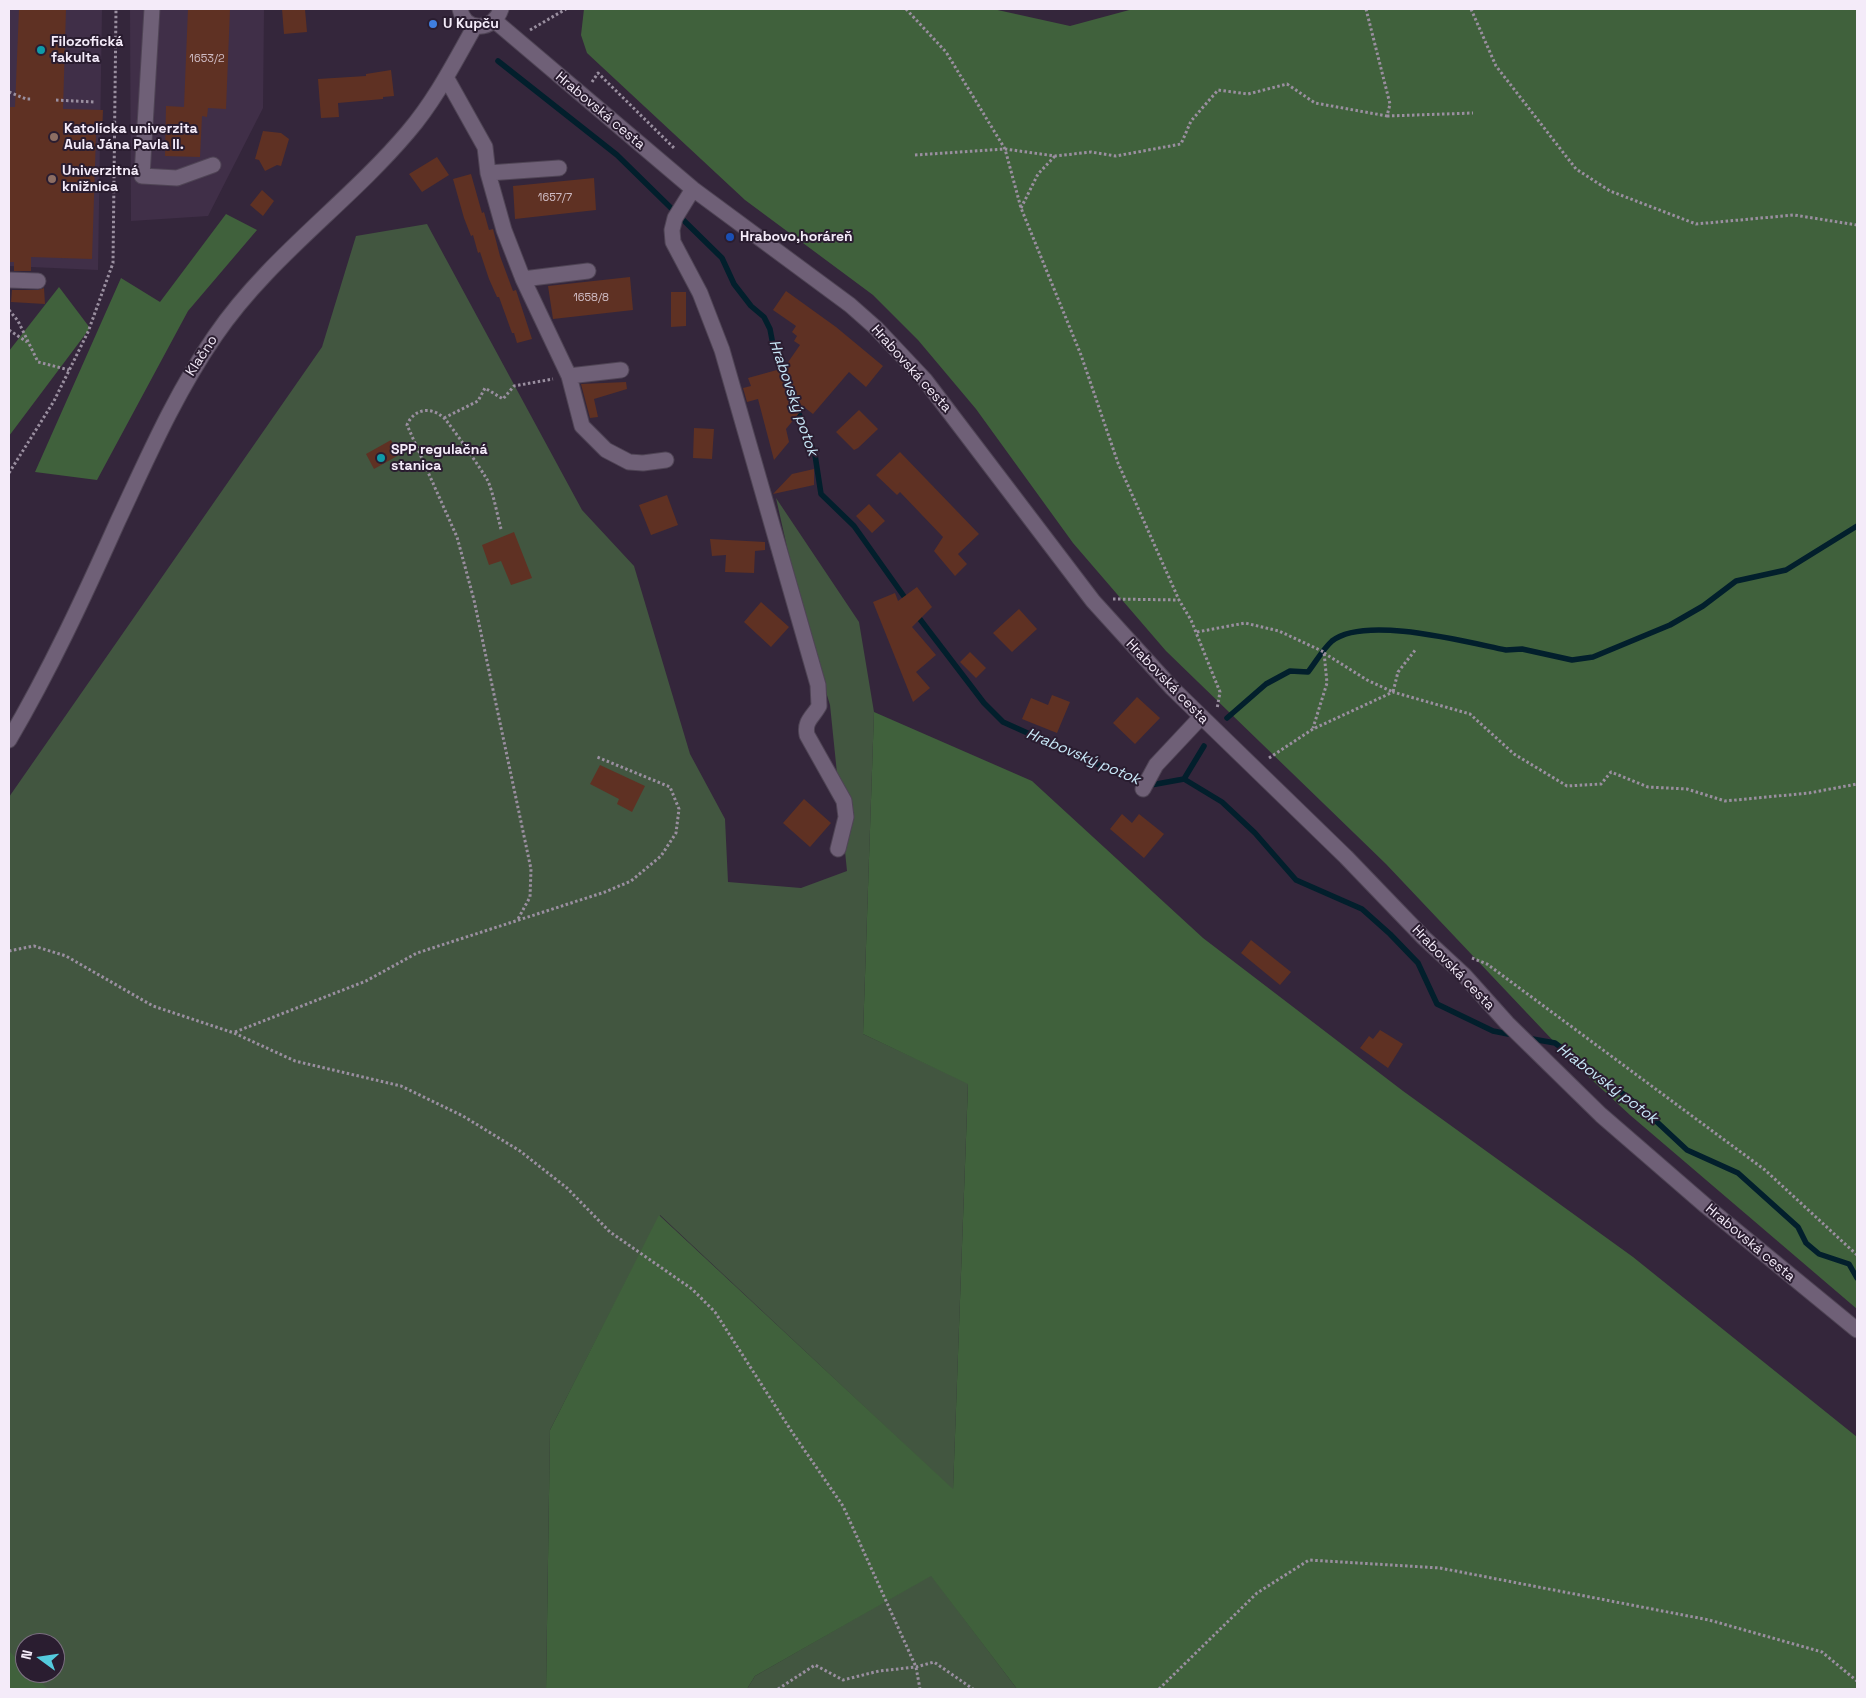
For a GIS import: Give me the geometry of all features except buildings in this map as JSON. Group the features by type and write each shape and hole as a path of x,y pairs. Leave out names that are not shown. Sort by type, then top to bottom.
{"street":[{"path":"152,9 142,176 177,178 213,165"},
{"path":"460,9 463,18 475,26 489,25 498,15"},
{"name":"Hrabovská cesta","path":"498,15 693,189 850,304 876,328 924,380 1093,601 1142,658 1346,857 1424,938 1464,975 1507,1023 1601,1115 1648,1157 1857,1330"},
{"name":"Klačno","path":"9,740 60,645 162,425 211,341 243,300 297,242 407,133 447,79 475,26"},
{"path":"447,79 485,147 488,173 504,230 523,279 569,376 582,426 606,450 630,462 643,463 666,460"},
{"path":"488,173 559,168"},
{"path":"693,189 679,212 672,230 673,242 700,292 722,350 818,685 819,706 808,720 805,728 807,735 844,801 846,817 838,849"},
{"path":"523,279 588,271"},
{"path":"9,280 38,281"},
{"path":"569,376 621,370"},
{"path":"1146,784 1156,765 1201,717"}],"path":[{"path":"9,473 54,401 70,370 88,332 113,264 116,9"},
{"path":"527,32 566,9"},
{"path":"906,9 946,52 1005,149 1021,208 1080,355 1118,463 1179,600 1197,632 1220,692 1217,713"},
{"path":"1366,9 1390,104 1388,116"},
{"path":"1471,9 1496,66 1576,168 1610,192 1696,224 1794,215 1857,225"},
{"path":"915,154 1005,149 1055,156 1091,152 1116,156 1181,144 1191,121 1218,90 1248,94 1287,84 1315,102 1388,116 1473,113"},
{"path":"9,92 32,100"},
{"path":"56,100 95,102"},
{"path":"1021,208 1038,174 1055,156"},
{"path":"9,310 18,321 38,362 70,370"},
{"path":"9,330 27,342"},
{"path":"444,418 478,401 486,388 503,399 514,386 569,376"},
{"path":"501,530 488,480 444,418 425,410 410,416 407,425 457,537 474,600 531,869 530,897 518,919"},
{"path":"1112,599 1179,600"},
{"path":"1197,632 1245,623 1279,631 1324,652 1367,680 1393,692 1470,714 1514,754 1567,786 1601,784 1612,772 1648,787 1687,789 1725,801 1809,794 1857,784"},
{"path":"1393,692 1398,672 1416,649"},
{"path":"1313,729 1327,683 1324,652"},
{"path":"1266,760 1313,729 1393,692"},
{"path":"234,1033 366,981 417,953 605,892 631,880 661,856 676,833 679,809 670,787 597,757"},
{"path":"9,951 34,946 66,956 153,1006 234,1033 295,1061 401,1086 463,1116 520,1151 567,1188 610,1232 692,1289 715,1312 842,1506 916,1668 920,1689"},
{"path":"1466,956 1487,964 1765,1170 1857,1255"},
{"path":"1159,1689 1257,1593 1309,1560 1440,1568 1709,1620 1822,1652 1857,1681"},
{"path":"778,1689 815,1665 842,1680 879,1671 916,1668 934,1662 972,1689"}],"shaded area":[{"name":"Katolícka univerzita Aula Jána Pavla II.","path":"9,9 102,9 98,270 9,266"},
{"path":"130,9 264,9 263,108 208,216 131,221"}],"green space":[{"path":"584,9 993,9 1070,26 1133,9 1857,9 1857,1309 1630,1115 1578,1067 1386,864 1166,651 1073,543 976,409 918,340 873,295 745,200 587,53 581,35"},
{"path":"226,214 257,230 188,311 97,480 35,472 121,278 160,302"},
{"path":"427,224 582,510 634,566 690,754 725,819 728,882 801,888 847,871 830,705 802,614 776,498 859,622 874,712 863,1034 968,1083 953,1490 660,1215 550,1430 546,1689 9,1689 9,797 322,347 356,236"},
{"path":"59,287 90,328 9,436 9,351"},
{"path":"874,712 1032,781 1203,938 1403,1091 1633,1257 1857,1437 1857,1689 1017,1689 931,1576 755,1676 747,1689 546,1689 550,1430 659,1215 953,1489 968,1084 863,1034"},
{"path":"931,1575 1017,1689 747,1689 755,1676"},
{"path":"9,1651 15,1657 15,1683 42,1683 48,1689 9,1689"}],"waterway":[{"name":"Hrabovský potok","path":"498,61 617,155 722,258 734,284 751,306 764,317 770,329 774,350 784,374"},
{"name":"Hrabovský potok","path":"796,406 815,455 821,494 854,526 908,602"},
{"path":"1227,718 1266,684 1290,671 1308,672 1332,641 1347,634 1367,630 1416,633 1506,650 1522,649 1572,660 1593,657 1670,625 1703,606 1736,581 1786,570 1857,526"},
{"name":"Hrabovský potok","path":"916,614 984,703 1003,722 1130,779 1151,785 1184,779 1222,802 1255,833 1296,880 1362,909 1390,934 1418,963 1437,1004 1493,1031 1513,1035"},
{"path":"1184,779 1204,746"},
{"name":"Hrabovský potok","path":"1527,1038 1555,1043 1642,1108 1687,1150 1738,1173 1798,1227 1806,1243 1819,1254 1849,1264 1857,1278"}],"place":[{"name":"U Kupču","path":"433,24"},
{"name":"Filozofická fakulta","path":"41,50"},
{"name":"Katolícka univerzita Aula Jána Pavla II.","path":"54,137"},
{"name":"Univerzitná knižnica","path":"52,179"},
{"name":"Hrabovo,horáreň","path":"730,237"},
{"name":"SPP regulačná stanica","path":"381,458"}]}
